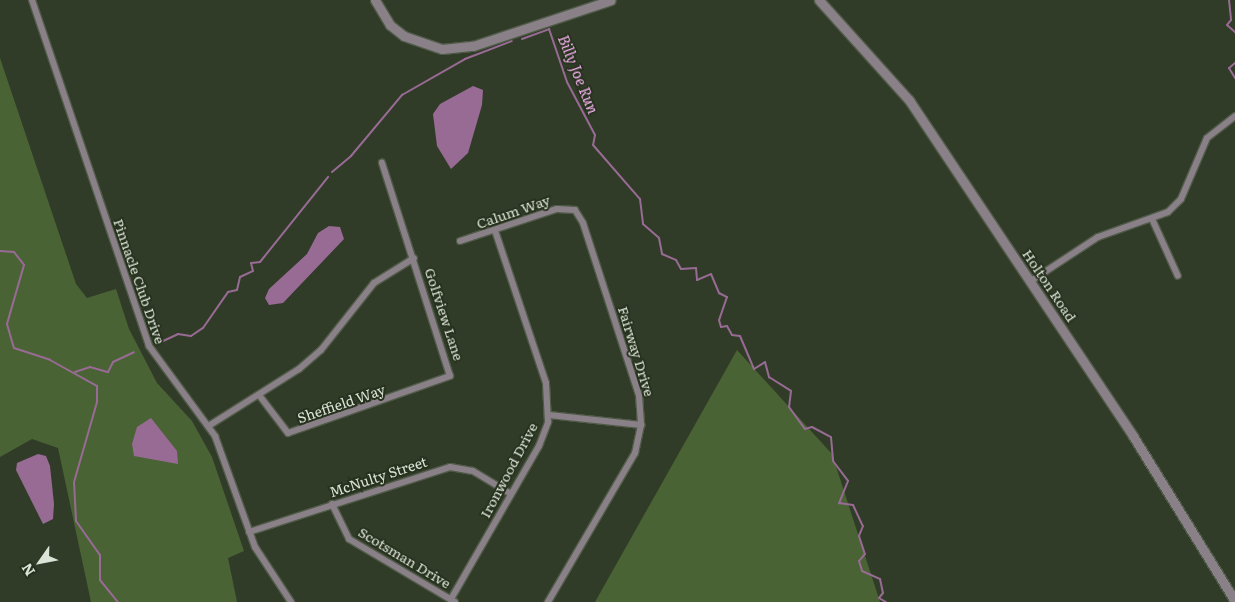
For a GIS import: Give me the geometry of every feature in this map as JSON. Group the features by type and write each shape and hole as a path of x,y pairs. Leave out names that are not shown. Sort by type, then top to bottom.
{"street":[{"name":"Pinnacle Club Drive","path":"32,0 149,346 167,377 210,425 250,532 269,574 291,602"},
{"path":"375,0 390,25 404,36 442,49 473,46 610,0"},
{"name":"Holton Road","path":"819,0 905,94 1031,281 1235,601"},
{"path":"1031,281 1098,237 1153,221 1181,199 1207,138 1235,116"},
{"name":"Golfview Lane","path":"382,163 449,368 448,378"},
{"name":"Calum Way","path":"460,242 557,209 575,210"},
{"name":"Fairway Drive","path":"548,602 635,453 642,425 637,387 583,223 575,210"},
{"path":"1153,221 1178,276"},
{"name":"Ironwood Drive","path":"453,601 542,440 549,415 546,384 495,231"},
{"path":"210,425 259,395 311,359 374,283 414,258"},
{"name":"Sheffield Way","path":"259,395 288,433 448,378"},
{"path":"549,415 642,425"},
{"name":"McNulty Street","path":"250,532 332,504 453,467 472,471 511,494"},
{"name":"Scotsman Drive","path":"332,504 349,539 453,601"}],"green space":[{"path":"0,58 76,284 87,298 116,289 129,329 157,383 192,421 212,457 244,551 228,558 237,602 91,602 58,448 32,439 0,457"},
{"path":"737,350 832,454 880,602 595,602"}],"shaded area":[{"path":"473,86 483,90 482,105 468,153 451,169 437,146 433,114 440,104"},
{"path":"329,226 340,227 344,239 283,303 269,305 265,298 269,289 307,254 318,233"},
{"path":"151,418 177,451 178,464 134,456 132,444 137,427"},
{"path":"38,454 46,456 50,466 54,504 53,519 43,524 16,470 17,463"}],"waterway":[{"path":"1229,0 1231,20 1227,25 1235,32"},
{"name":"Billy Joe Run","path":"522,39 549,29 567,82 595,135 593,145 640,199 643,224 659,238 662,254 676,260 681,269 696,268 697,280 711,274 719,293 727,297 719,320 721,327 727,326 732,335 740,336 754,369 765,362 769,377 791,391 789,407 805,429 812,427 831,437 833,461 848,481 839,503 853,505 863,526 859,536 865,554 859,561 862,571 880,579 883,593 879,598 886,602"},
{"name":"Billy Joe Run","path":"332,172 351,156 402,95 465,59 512,41"},
{"path":"1235,63 1229,68 1235,78"},
{"name":"Billy Joe Run","path":"161,342 178,334 191,336 203,328 228,292 237,290 240,277 253,271 251,263 260,262 328,177"},
{"path":"0,251 14,252 24,265 7,324 14,348 50,360 97,386 97,402 74,482 76,521 100,555 100,580 118,602"},
{"name":"Billy Joe Run","path":"75,372 90,367 108,372 113,362 134,352"}]}
